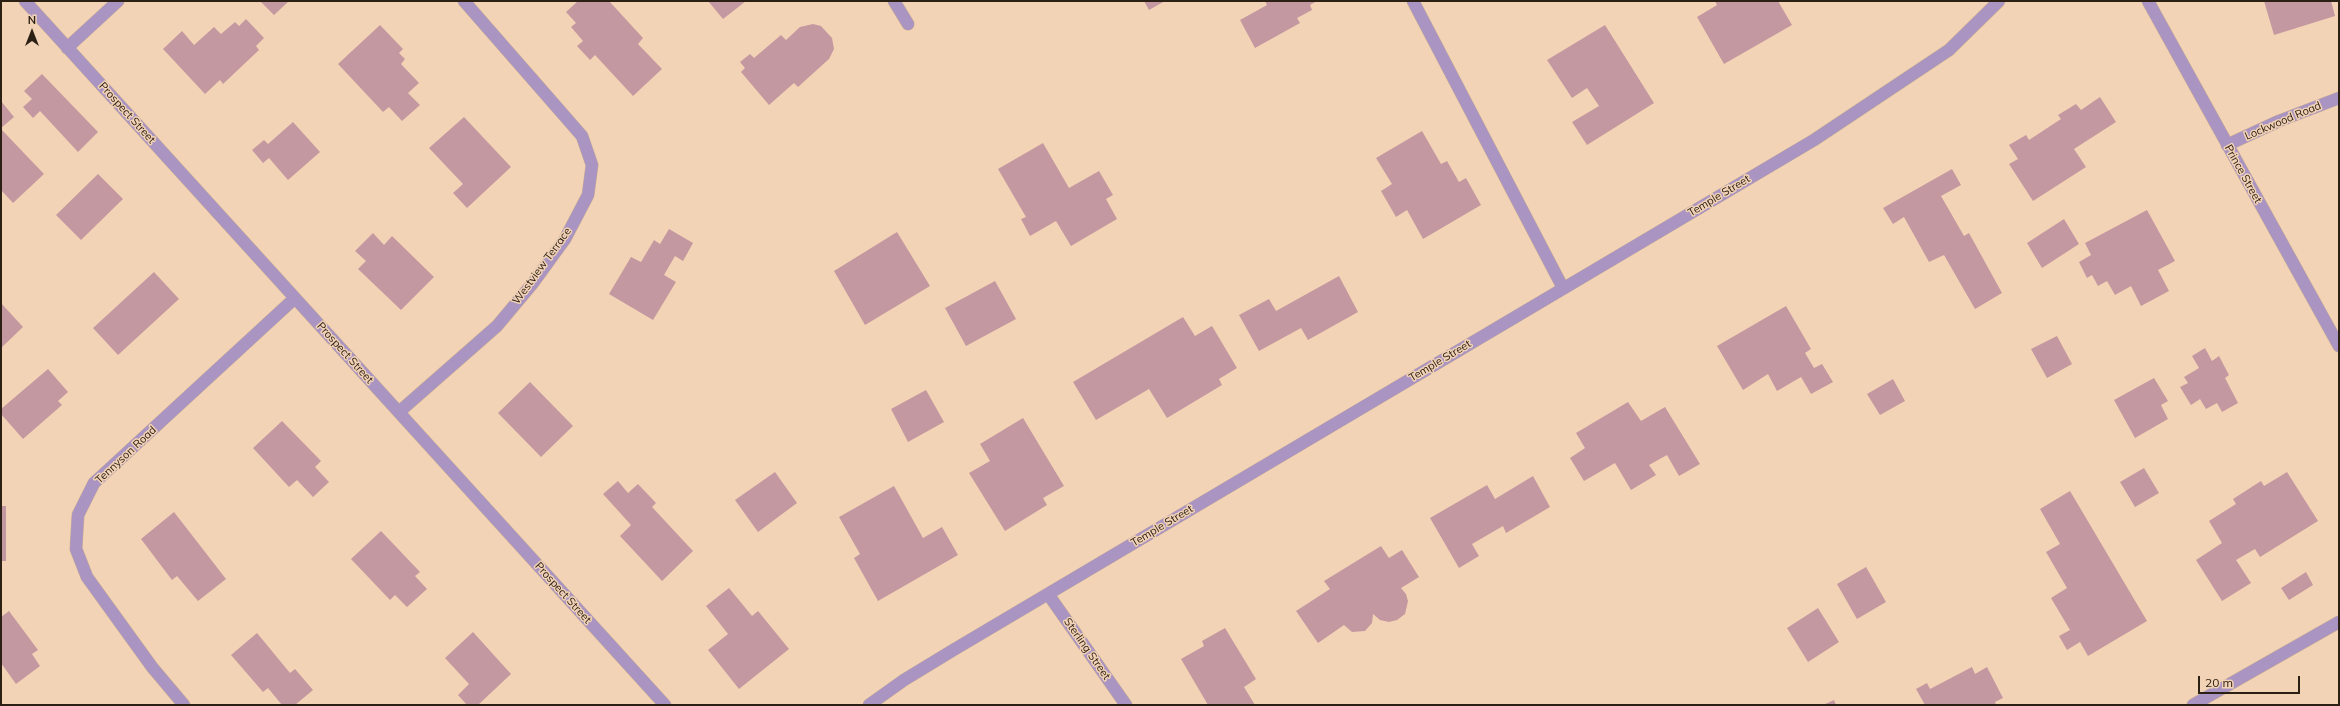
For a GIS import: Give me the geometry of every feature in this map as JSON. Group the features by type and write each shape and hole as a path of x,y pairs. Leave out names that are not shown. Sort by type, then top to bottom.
{"street":[{"name":"Prospect Street","path":"25,1 665,705"},
{"path":"67,48 118,1"},
{"name":"Westview Terrace","path":"399,412 497,326 533,283 565,239 588,195 592,165 582,136 464,1"},
{"path":"894,1 908,24"},
{"path":"1413,1 1563,288"},
{"name":"Temple Street","path":"869,705 904,680 1814,140 1949,50 1999,1"},
{"name":"Prince Street","path":"2148,1 2339,346"},
{"name":"Lockwood Road","path":"2228,145 2279,121 2339,98"},
{"name":"Tennyson Road","path":"184,705 152,667 87,577 76,548 78,515 94,483 295,298"},
{"name":"Sterling Street","path":"1048,594 1126,705"},
{"path":"2193,705 2339,622"}],"building":[{"path":"260,1 289,1 274,15"},
{"path":"578,1 609,1 643,38 638,44 662,69 633,96 595,55 590,60 577,46 583,41 571,27 576,23 566,12"},
{"path":"708,1 746,1 723,19"},
{"path":"1144,1 1165,1 1149,10"},
{"path":"1265,1 1317,1 1310,5 1312,10 1297,18 1300,23 1255,48 1240,20 1267,5"},
{"path":"1715,1 1778,1 1792,25 1724,64 1697,17 1717,5"},
{"path":"2264,1 2331,1 2335,16 2274,35"},
{"path":"246,19 264,38 256,46 259,50 223,84 220,80 205,94 163,49 182,31 194,45 214,27 221,34 235,22 239,26"},
{"path":"813,24 821,26 832,38 834,49 829,59 798,87 794,83 769,105 741,72 745,68 740,62 750,54 754,58 781,35 786,40 800,27"},
{"path":"380,25 403,49 399,53 405,59 401,64 419,83 408,93 420,105 402,121 389,107 383,112 338,64"},
{"path":"1605,25 1654,103 1587,145 1572,122 1599,106 1587,88 1572,98 1547,60"},
{"path":"42,74 98,132 78,152 40,111 33,118 23,107 32,99 24,91"},
{"path":"2100,97 2116,122 2074,149 2086,167 2033,201 2009,164 2018,159 2009,145 2026,135 2029,140 2061,119 2058,115 2076,104 2081,110"},
{"path":"1,101 14,117 1,128"},
{"path":"464,117 511,167 467,208 453,193 463,184 429,148"},
{"path":"293,122 320,152 288,180 269,158 263,163 252,150 264,140 268,144"},
{"path":"1,129 44,174 13,203 1,190"},
{"path":"1422,131 1441,164 1447,161 1459,182 1466,178 1481,205 1423,239 1407,210 1396,217 1381,191 1392,184 1376,158"},
{"path":"1043,143 1069,188 1099,171 1113,195 1106,199 1117,219 1071,246 1056,221 1030,236 1021,219 1026,217 998,169"},
{"path":"1952,169 1961,185 1941,196 1964,236 1969,233 2002,293 1975,309 1944,255 1929,262 1904,217 1893,224 1883,208"},
{"path":"98,174 123,199 81,240 56,215"},
{"path":"2147,210 2175,261 2158,270 2169,291 2141,306 2131,286 2115,295 2107,281 2098,286 2092,275 2087,278 2079,262 2091,255 2085,243"},
{"path":"2064,219 2079,244 2042,268 2027,243"},
{"path":"669,229 693,243 683,261 675,256 664,275 676,282 653,320 609,294 631,257 641,262 654,240 660,244"},
{"path":"897,232 930,286 865,325 834,271"},
{"path":"373,233 384,245 392,236 434,277 401,310 358,269 366,261 355,251"},
{"path":"154,272 179,299 118,355 93,328"},
{"path":"1339,276 1358,312 1308,340 1301,328 1259,351 1239,315 1269,299 1276,311"},
{"path":"995,281 1016,319 966,346 945,308"},
{"path":"1,303 23,327 1,348"},
{"path":"1786,306 1811,349 1805,353 1814,368 1822,364 1833,382 1811,394 1801,377 1777,391 1768,374 1743,390 1717,346"},
{"path":"1183,317 1195,336 1212,326 1237,368 1219,379 1222,385 1167,418 1149,389 1096,420 1073,382"},
{"path":"2057,336 2072,364 2047,378 2031,349"},
{"path":"2205,348 2212,361 2219,356 2229,375 2225,378 2238,403 2222,412 2217,403 2206,409 2200,399 2191,405 2180,387 2188,383 2184,377 2199,368 2192,356"},
{"path":"48,369 68,392 58,401 62,405 23,439 1,414 1,409"},
{"path":"2154,378 2168,401 2161,405 2168,419 2135,438 2114,400"},
{"path":"1893,379 1905,401 1880,415 1867,394"},
{"path":"530,382 573,426 541,457 498,413"},
{"path":"926,390 944,422 908,442 891,409"},
{"path":"1628,402 1641,421 1665,407 1700,464 1679,476 1667,455 1649,465 1656,475 1631,490 1615,463 1584,481 1570,458 1585,448 1576,433"},
{"path":"1023,418 1064,486 1043,498 1047,505 1005,531 969,473 990,461 980,444"},
{"path":"282,421 321,461 315,467 329,482 313,497 297,480 289,487 253,448"},
{"path":"2144,468 2159,493 2135,507 2120,482"},
{"path":"775,472 797,503 758,532 735,500"},
{"path":"2287,472 2318,521 2260,557 2255,549 2236,560 2251,583 2222,601 2196,560 2222,543 2209,521 2236,504 2233,499 2261,481 2264,486"},
{"path":"1533,476 1550,507 1506,533 1503,526 1472,544 1479,556 1459,568 1430,518 1487,485 1495,499"},
{"path":"618,481 628,493 638,484 656,503 652,507 693,551 662,581 620,536 631,525 603,494"},
{"path":"894,486 923,538 942,527 958,555 878,601 854,558 860,554 839,517"},
{"path":"2070,491 2147,621 2088,656 2080,642 2067,650 2059,636 2070,630 2051,598 2067,588 2046,552 2060,544 2040,509"},
{"path":"1,506 6,506 6,561 1,561"},
{"path":"174,512 226,579 198,601 177,576 172,580 141,539"},
{"path":"381,531 420,572 415,576 427,589 407,607 395,595 390,600 351,559"},
{"path":"1381,546 1389,558 1402,550 1419,577 1401,588 1406,594 1408,601 1405,614 1397,620 1389,622 1380,620 1373,614 1372,623 1365,631 1352,632 1344,625 1318,643 1296,611 1330,589 1324,581"},
{"path":"1866,567 1886,602 1857,619 1837,584"},
{"path":"2306,572 2313,585 2289,600 2281,588"},
{"path":"729,588 752,616 758,611 789,649 739,689 708,650 728,634 706,606"},
{"path":"1818,608 1839,642 1808,662 1787,628"},
{"path":"9,611 38,650 32,654 40,666 16,684 1,663 1,617"},
{"path":"1225,628 1256,679 1244,687 1255,705 1208,705 1181,659 1204,646 1202,641"},
{"path":"473,632 511,674 478,705 467,705 458,695 469,684 445,658"},
{"path":"257,633 290,673 295,669 313,690 295,705 282,705 268,688 263,692 231,655"},
{"path":"1972,667 1975,674 1987,667 2003,698 1995,702 1996,705 1925,705 1916,689 1927,683 1930,689"},
{"path":"1834,700 1836,705 1823,705"}]}
